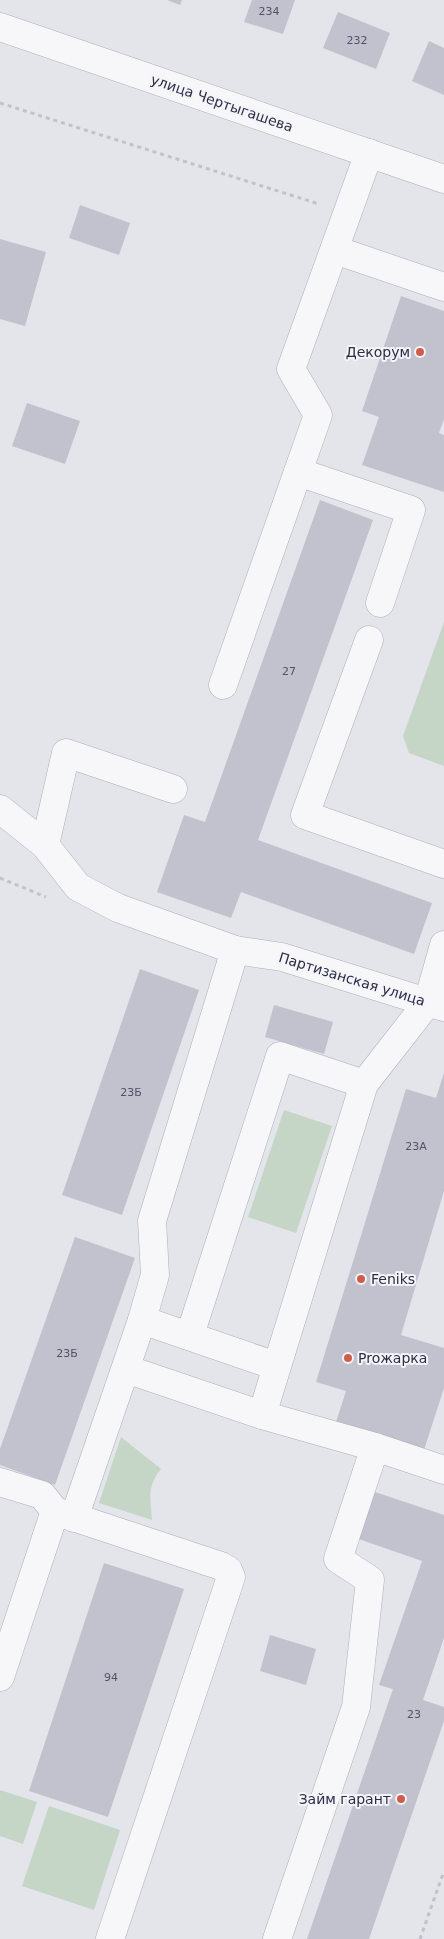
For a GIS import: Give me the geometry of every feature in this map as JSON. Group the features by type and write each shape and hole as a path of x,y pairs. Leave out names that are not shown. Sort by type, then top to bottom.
{"street":[{"name":"улица Чертыгашева","path":"0,27 444,179"},
{"path":"224,685 318,415 291,369 369,153"},
{"path":"335,250 444,287"},
{"path":"298,472 411,510 380,603"},
{"path":"368,640 305,815 444,864"},
{"path":"0,810 45,845 66,754 173,789"},
{"name":"Партизанская улица","path":"45,845 78,887 118,908 235,950 282,957 436,1004"},
{"path":"262,1415 364,1084 436,1004 444,944"},
{"path":"0,1678 126,1369 142,1320 155,1275 152,1221 235,950"},
{"path":"190,1335 280,1056 364,1084"},
{"path":"142,1320 276,1366"},
{"path":"126,1369 262,1415 375,1447 444,1470"},
{"path":"277,1939 356,1707 370,1580 338,1559 375,1447"},
{"path":"0,1482 42,1496 65,1515 220,1566 228,1570 232,1577 110,1939"}],"path":[{"path":"0,103 348,213"},
{"path":"420,1939 444,1871"}],"green space":[{"path":"444,622 444,766 409,753 403,736"},
{"path":"284,1110 332,1126 296,1233 248,1217"},
{"path":"121,1437 161,1469 151,1488 152,1520 99,1503"},
{"path":"0,1790 37,1802 23,1844 0,1836"},
{"path":"49,1806 120,1830 94,1910 22,1886"}],"building":[{"path":"167,0 182,0 180,5"},
{"path":"252,0 295,0 283,34 244,22"},
{"path":"338,12 390,33 376,69 323,48"},
{"path":"429,41 444,48 444,95 412,81"},
{"path":"80,205 130,223 119,255 69,238"},
{"path":"0,239 46,252 25,326 0,319"},
{"path":"401,296 444,311 444,419 439,433 444,435 444,492 362,465 379,417 362,411"},
{"path":"27,403 80,421 65,464 12,446"},
{"path":"320,500 373,520 258,840 432,903 414,954 241,892 231,918 157,892 184,815 205,822"},
{"path":"140,969 199,990 122,1215 62,1195"},
{"path":"274,1005 333,1022 324,1054 265,1037"},
{"path":"444,1073 444,1191 401,1335 444,1348 444,1388 424,1450 336,1422 346,1391 316,1382 406,1089 436,1098"},
{"path":"75,1237 135,1258 55,1485 0,1465 0,1449"},
{"path":"369,1490 444,1515 444,1638 423,1700 444,1707 444,1721 369,1939 307,1939 393,1689 379,1685 422,1561 353,1537"},
{"path":"104,1563 184,1589 108,1817 29,1791"},
{"path":"270,1635 316,1649 306,1685 260,1671"}],"place":[{"name":"Декорум","path":"420,352"},
{"name":"Feniks","path":"361,1279"},
{"name":"Proжарка","path":"348,1358"},
{"name":"Займ гарант","path":"401,1799"}]}
